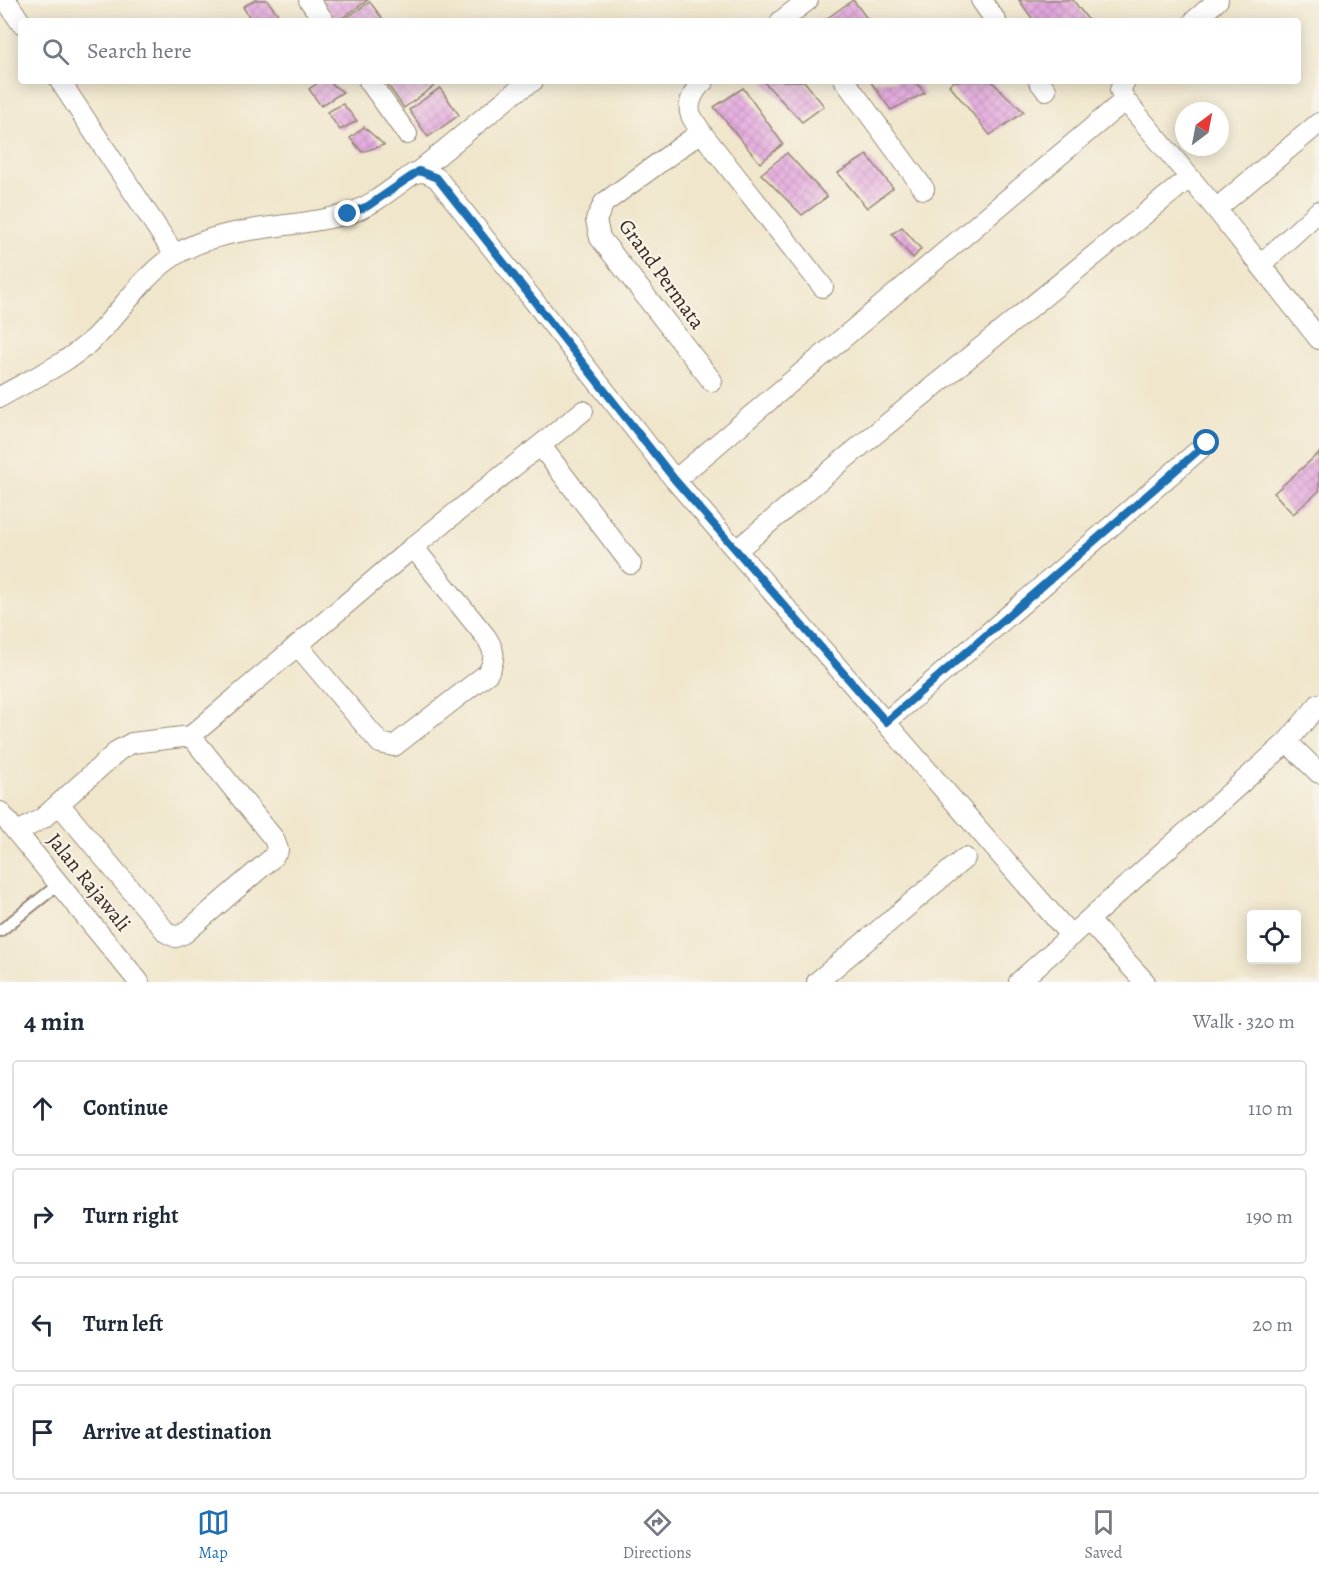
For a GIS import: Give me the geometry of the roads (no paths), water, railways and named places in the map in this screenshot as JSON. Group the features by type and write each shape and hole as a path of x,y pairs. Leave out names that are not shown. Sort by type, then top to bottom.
{"street":[{"path":"6,0 18,18"},
{"path":"309,0 322,18"},
{"path":"981,0 994,18"},
{"path":"1197,18 1218,0"},
{"path":"62,84 176,255"},
{"path":"371,84 407,134"},
{"path":"0,397 72,356 93,339 148,277 176,255 210,238 313,222 348,214 368,206 419,171 514,93 528,84"},
{"path":"700,84 690,101 690,113 702,132 823,287"},
{"path":"847,84 924,189"},
{"path":"675,480 1125,90 1189,178 1319,339"},
{"path":"1216,209 1319,123"},
{"name":"Grand Permata","path":"702,132 604,203 596,220 600,238 712,381"},
{"path":"419,171 437,178 675,480 1071,936"},
{"path":"737,550 842,461 1189,178"},
{"path":"1260,265 1319,211"},
{"path":"18,832 43,818 119,750 132,743 191,736 412,547 583,411"},
{"path":"886,722 1207,443"},
{"path":"541,446 631,564"},
{"path":"298,645 380,743 394,746 488,672 495,660 494,648 412,547"},
{"path":"1019,982 1287,742 1319,704"},
{"path":"59,804 167,933 176,937 185,933 271,860 278,850 274,839 191,736"},
{"path":"1287,742 1319,773"},
{"name":"Jalan Rajawali","path":"0,812 139,982"},
{"path":"817,982 965,858"},
{"path":"1088,921 1145,982"}],"lane":[{"path":"0,931 59,884"}]}
